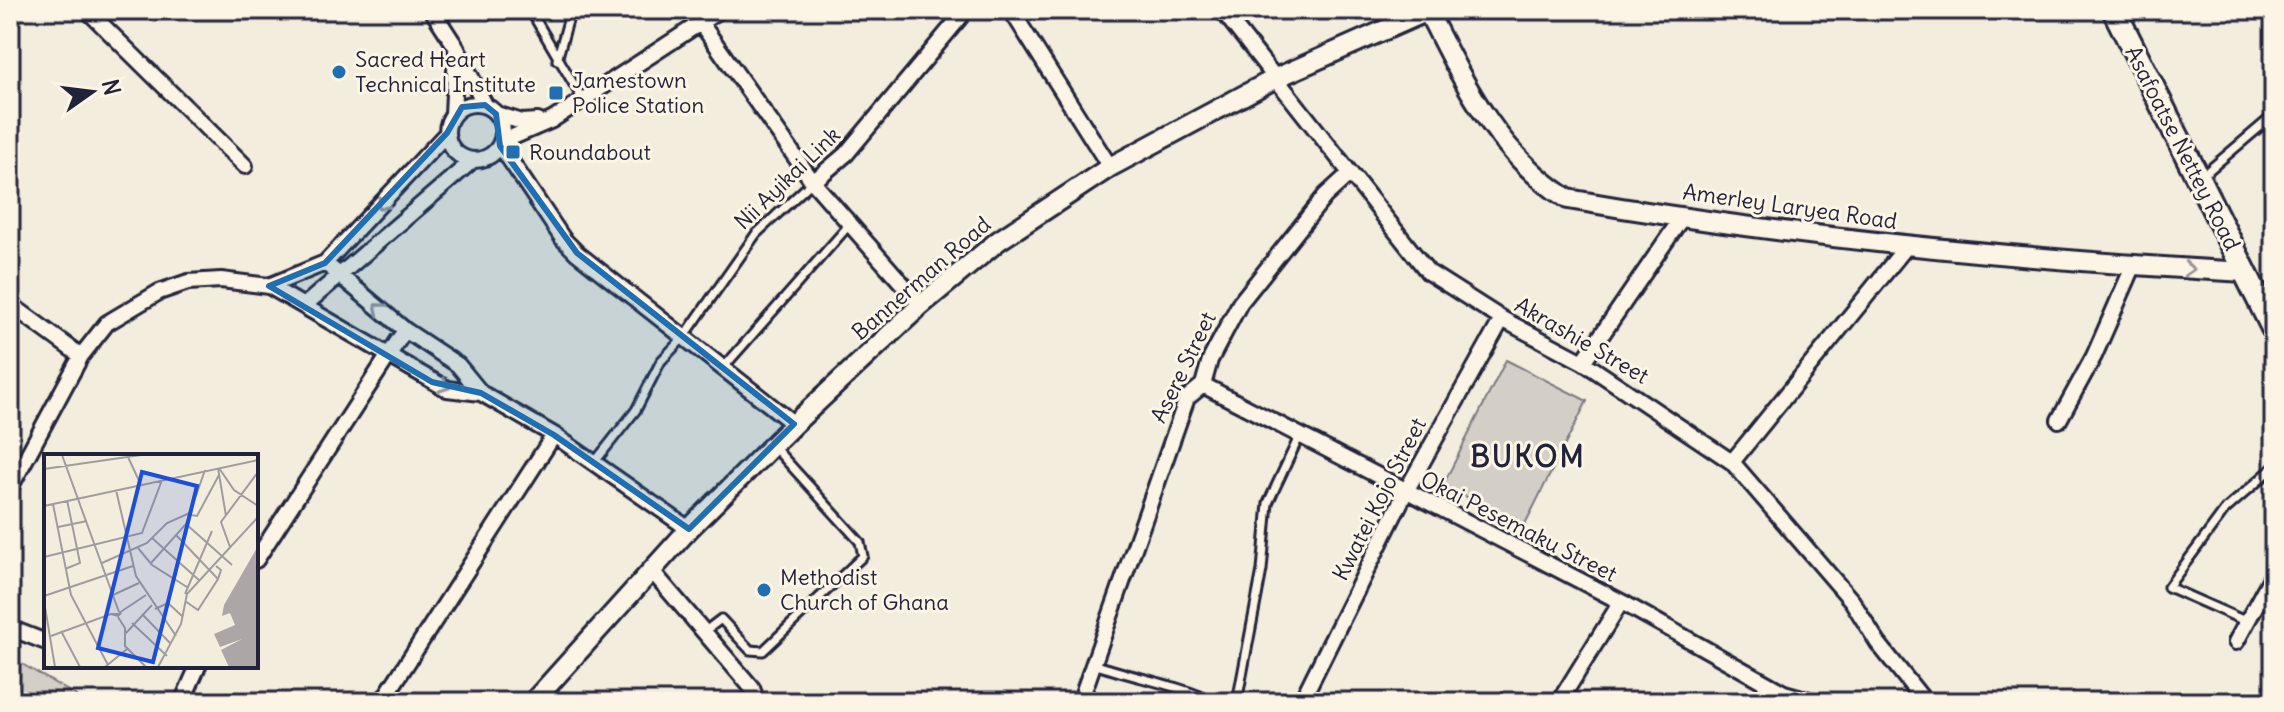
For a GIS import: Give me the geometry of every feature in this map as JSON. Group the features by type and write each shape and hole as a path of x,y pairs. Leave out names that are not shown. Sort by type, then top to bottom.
{"main road":[{"name":"Asafoatse Nettey Road","path":"2122,14 2274,330"}],"street":[{"path":"87,10 245,166"},
{"path":"432,10 491,109 502,122 500,144 570,246 794,424"},
{"path":"447,133 455,151 473,160 483,159 500,144 552,120 720,10"},
{"name":"Nii Ayikai Link","path":"813,182 846,154 966,10"},
{"path":"1011,10 1110,167"},
{"name":"Akrashie Street","path":"1222,10 1348,175 1428,272 1502,319 1583,362 1732,462 1852,601 1878,643 1925,702"},
{"name":"Bannerman Road","path":"533,702 689,529 794,424 921,305 998,241 1110,167 1276,78 1428,10"},
{"name":"Amerley Laryea Road","path":"1428,10 1465,84 1508,149 1536,179 1568,199 1906,247 2133,267 2245,272"},
{"path":"700,22 813,182 921,305"},
{"path":"269,286 325,263 447,133 453,114 456,47"},
{"path":"453,114 473,103 522,122 552,120"},
{"path":"305,305 342,277 473,160"},
{"name":"Asere Street","path":"1080,702 1183,407 1194,391 1203,385 1210,360 1240,303 1325,196 1348,175"},
{"path":"1583,362 1683,216"},
{"path":"1732,462 1906,247"},
{"path":"325,263 405,330 458,365 481,393 554,435 689,529"},
{"path":"2059,420 2094,356 2133,267"},
{"path":"10,488 81,356 107,323 159,292 188,282 221,280 269,286 305,305 385,357 447,389 481,393"},
{"path":"10,304 81,356"},
{"name":"Kwatei Kojo Street","path":"1301,702 1405,493 1502,319"},
{"path":"258,557 405,330"},
{"name":"Okai Pesemaku Street","path":"1203,385 1405,493 1621,602 1782,698 1816,702"},
{"path":"382,702 554,435"},
{"path":"652,571 752,688 757,702"},
{"path":"2236,642 2274,572"},
{"path":"1559,702 1621,602"},
{"path":"10,628 44,641"},
{"path":"182,702 197,668"}],"lane":[{"path":"530,10 583,100"},
{"path":"557,60 571,10"},
{"path":"2200,177 2274,115"},
{"name":"Nii Ayikai Link","path":"594,463 636,410 661,361 684,337 756,234 813,182"},
{"path":"723,368 850,224"},
{"path":"1237,702 1262,570 1268,503 1300,435"},
{"path":"704,632 721,619 750,650 763,651 863,556 860,542 772,446"},
{"path":"2245,621 2168,587 2225,510 2274,467"},
{"path":"1094,664 1141,680 1177,687 1214,702"}],"highlighted area":[{"path":"485,105 496,114 500,146 577,253 794,424 689,529 554,435 481,393 432,382 269,286 325,263 447,133 462,107"}],"shaded area":[{"path":"1506,360 1587,401 1524,526 1443,485"},
{"path":"10,657 87,702 10,702"}],"place":[{"name":"Sacred Heart Technical Institute","path":"339,72"},
{"name":"Jamestown Police Station","path":"556,93"},
{"name":"Roundabout","path":"513,152"},
{"name":"Methodist Church of Ghana","path":"764,590"}],"district":[{"name":"BUKOM","path":"1528,456"}]}
